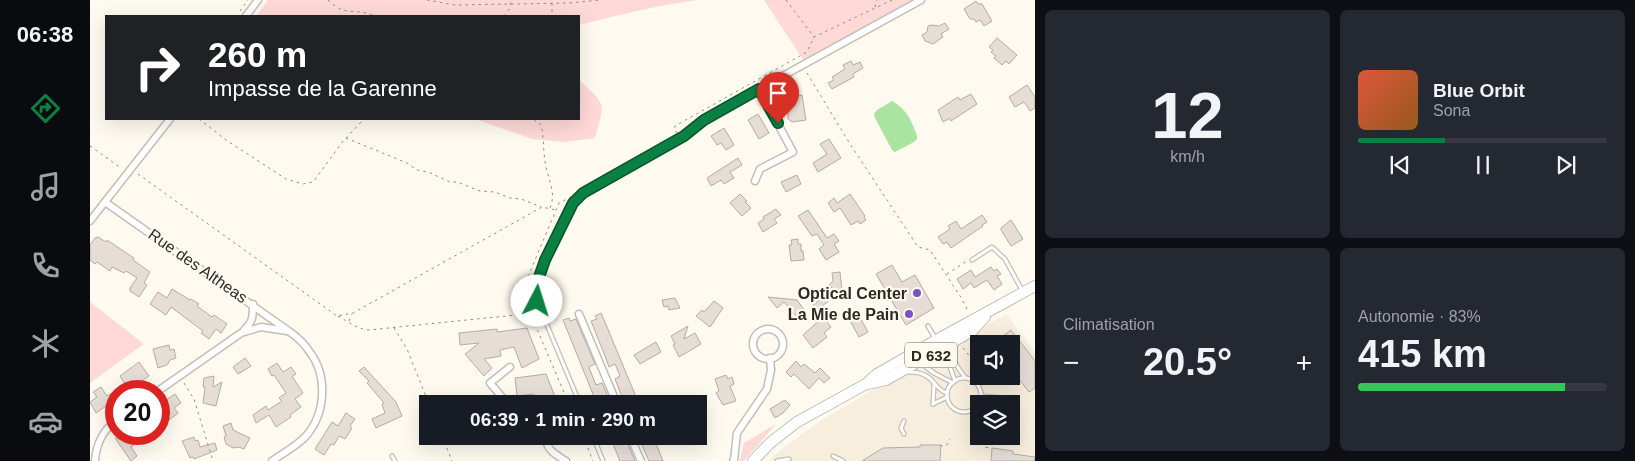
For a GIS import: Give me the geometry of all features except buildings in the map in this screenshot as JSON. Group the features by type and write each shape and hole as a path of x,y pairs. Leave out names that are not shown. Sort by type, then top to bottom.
{"main road":[{"path":"1024,292 1035,286"},
{"name":"D 632","path":"866,384 886,380 902,372 972,331 989,312 1024,292"},
{"name":"D 632","path":"753,461 770,442 786,430 866,384 878,374 936,340 954,341"}],"street":[{"path":"247,15 258,0"},
{"path":"755,181 760,170 793,152 759,89 921,0"},
{"path":"90,221 169,120"},
{"name":"Rue des Altheas","path":"105,202 253,304 290,332 310,352 320,372 322,392 320,409 315,422 306,436 272,461"},
{"path":"170,383 251,324 253,304"},
{"path":"579,314 613,395"},
{"path":"241,333 261,327 290,332"},
{"path":"767,329 777,332 783,345 779,354 770,358 761,356 754,350 753,345 755,336 762,330 767,329"},
{"path":"733,461 737,433 767,389 770,358"},
{"path":"501,395 490,382 510,367"},
{"path":"95,461 94,446 105,432"},
{"path":"547,445 551,451 566,461"},
{"path":"634,445 641,461"}],"lane":[{"path":"576,395 537,301 536,291 545,260 573,203 583,193 684,136 704,120 759,89"},
{"path":"972,260 992,247 1005,259 1024,292"},
{"path":"921,360 936,345 936,340 928,326"},
{"path":"954,341 953,356 955,365 966,378 971,379 979,386 982,395"},
{"path":"934,384 933,404 947,395 954,382 947,354 954,341"},
{"path":"903,360 921,360 934,373 954,382 966,378"},
{"path":"902,372 915,372 928,377 947,395 952,407 962,412 970,411"},
{"path":"904,421 901,428 904,434"},
{"path":"597,445 603,461"},
{"path":"392,456 395,461"},
{"path":"833,456 843,461"},
{"path":"777,461 789,459"}],"path":[{"path":"328,0 336,8 372,15"},
{"path":"427,0 455,5 593,2 601,0"},
{"path":"489,0 491,5"},
{"path":"505,15 510,8 511,0"},
{"path":"786,0 814,37"},
{"path":"875,8 877,0"},
{"path":"677,138 678,134 674,129 675,126 807,52 814,37 892,0"},
{"path":"552,3 552,15"},
{"path":"802,66 846,137 920,248 928,249 946,275 967,308 968,315"},
{"path":"200,120 226,140 286,179 303,184 313,182 346,138 363,120"},
{"path":"535,120 541,125 545,163 552,188 553,201 550,209"},
{"path":"346,138 407,163 417,170 428,172 450,182 457,182 480,190 495,192 510,198 521,199 556,210"},
{"path":"90,146 338,316 360,329 394,328 516,315 521,314 528,308"},
{"path":"565,395 528,308 525,295 527,279 559,203 576,194"},
{"path":"338,316 353,313 542,207"},
{"path":"946,275 968,260 972,260"},
{"path":"349,322 353,313"},
{"path":"394,328 407,349 425,395"},
{"path":"954,341 970,358"},
{"path":"180,376 194,399 213,461"},
{"path":"940,446 947,445 950,439"},
{"path":"446,445 452,461"},
{"path":"587,445 593,461"},
{"path":"984,445 984,447 990,448"}],"shaded area":[{"path":"268,0 699,0 654,7 580,25 580,15 257,15"},
{"path":"764,0 915,0 804,61"},
{"path":"580,81 599,100 602,110 595,138 564,142 532,139 478,120 580,120"},
{"path":"892,101 905,112 917,136 914,142 895,152 892,150 874,114"},
{"path":"90,302 144,344 90,383"},
{"path":"1006,314 1035,353 1035,461 769,461 774,455 817,423"},
{"path":"776,424 744,461 738,461 740,460 744,443"}],"place":[{"name":"Optical Center","path":"917,293"},
{"name":"La Mie de Pain","path":"909,314"}],"route":[{"path":"537,301 537,283 545,260 565,216 573,203 583,193 684,136 704,120 759,89 778,123"}]}
